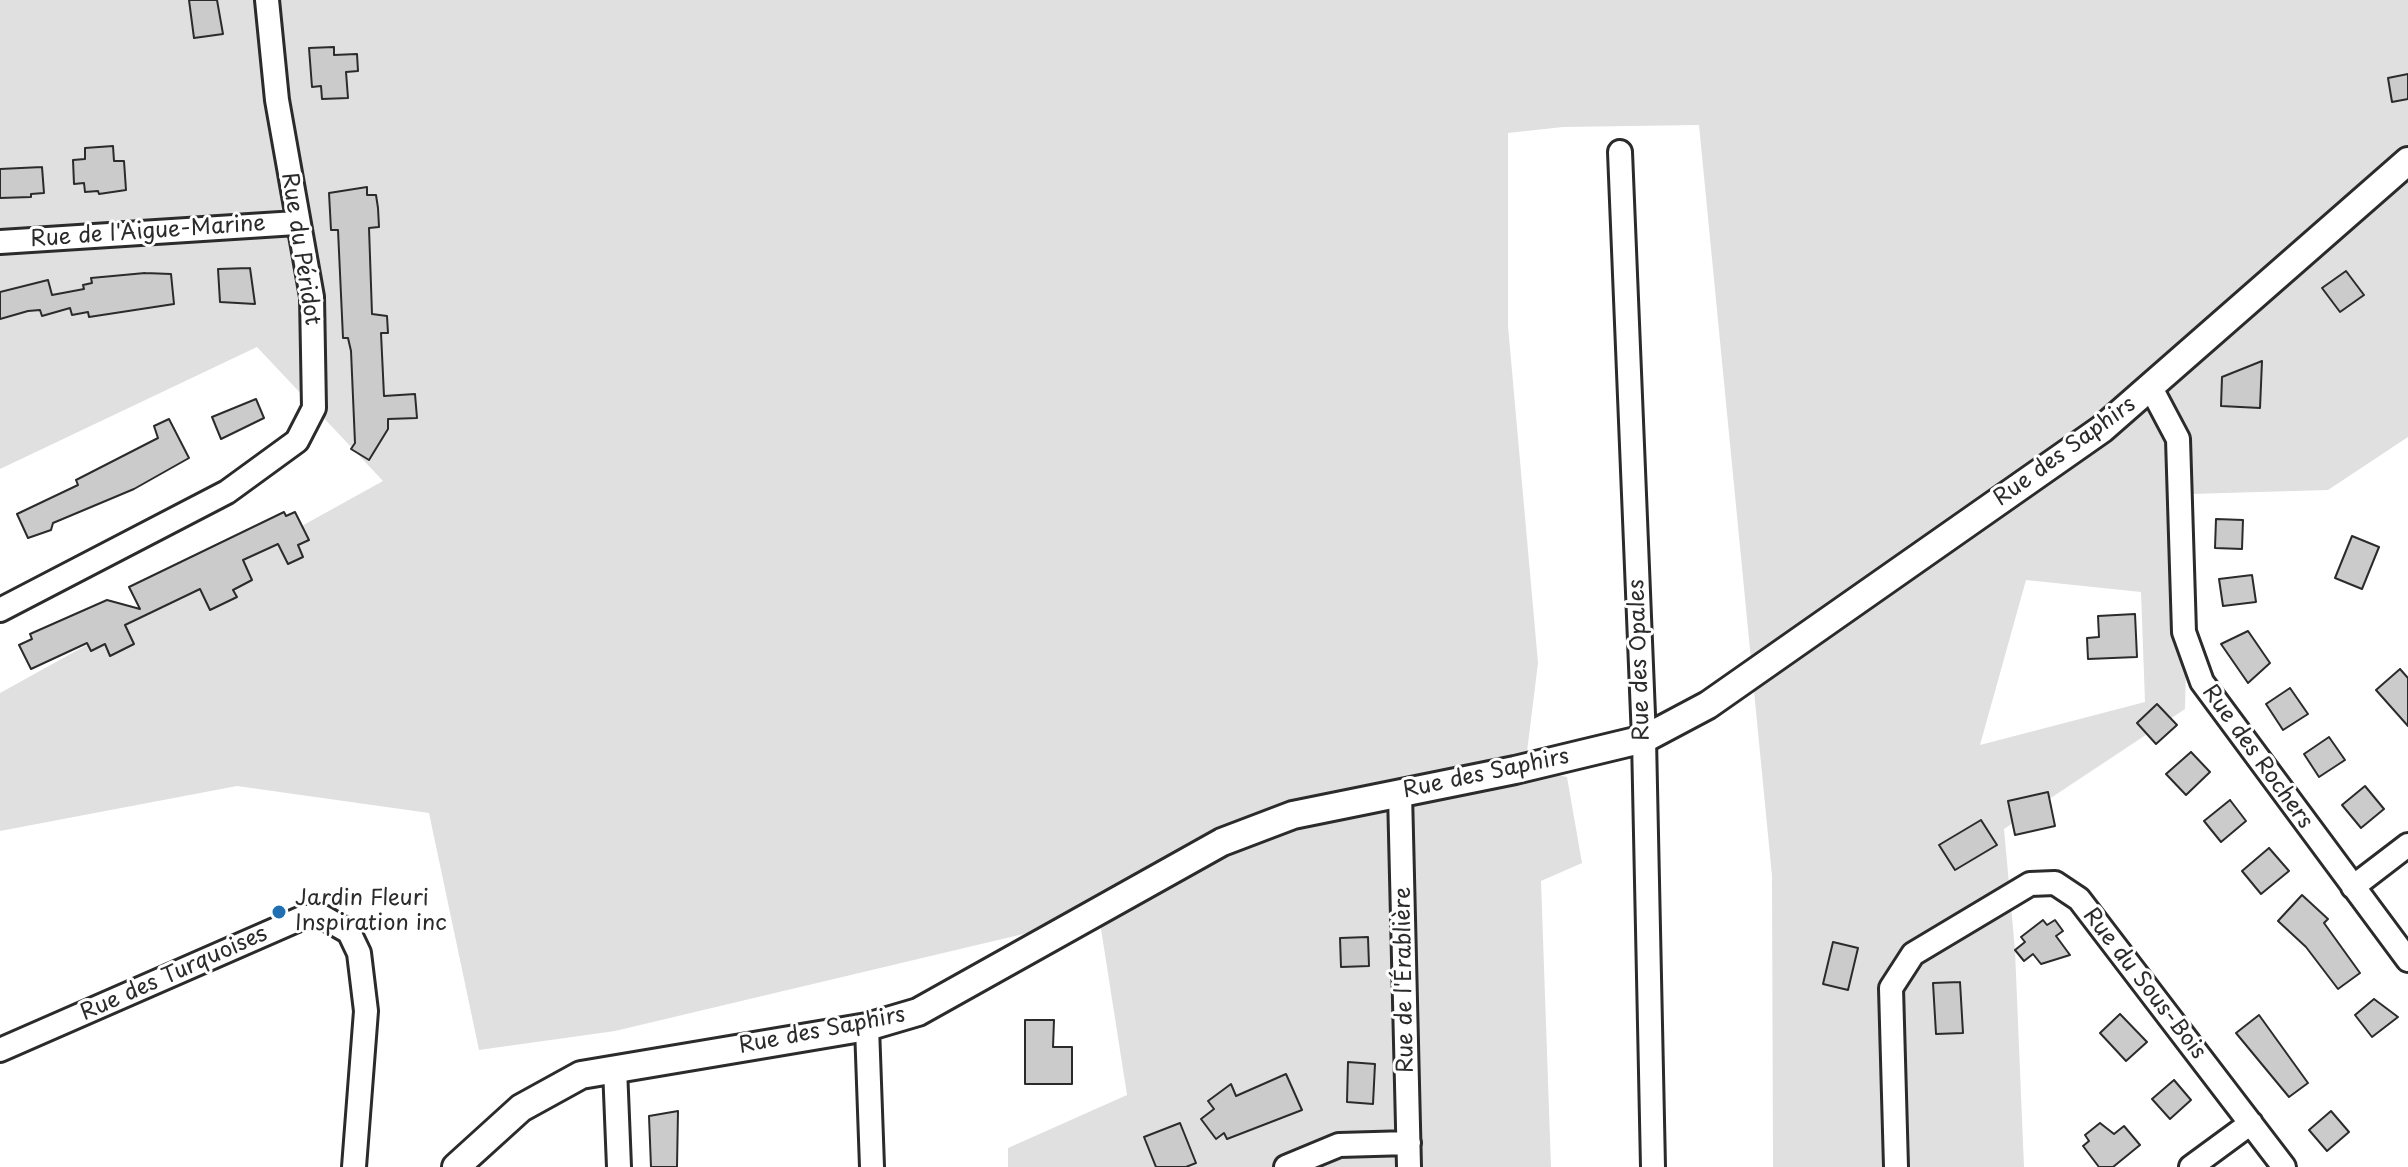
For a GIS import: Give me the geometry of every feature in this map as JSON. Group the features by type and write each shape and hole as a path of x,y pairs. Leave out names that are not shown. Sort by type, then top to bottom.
{"street":[{"name":"Rue du Péridot","path":"0,610 227,492 297,441 314,408 312,297 296,223 267,0"},
{"name":"Rue des Opales","path":"1620,152 1644,739 1653,1167"},
{"name":"Rue des Saphirs","path":"456,1167 521,1108 581,1075 867,1027 918,1012 1222,842 1293,815 1644,739 1708,705 2102,429 2408,161"},
{"name":"Rue de l'Aigue-Marine","path":"0,242 296,223"},
{"name":"Rue des Rochers","path":"2151,388 2178,439 2184,632 2202,682 2408,960"},
{"name":"Rue de l'Érablière","path":"1400,793 1409,1167"},
{"path":"2353,887 2408,845"},
{"name":"Rue du Sous-Bois","path":"1896,1167 1891,988 1913,954 2030,884 2055,883 2079,899 2284,1167"},
{"name":"Rue des Turquoises","path":"0,1050 304,917 323,917 349,932 359,953 366,1011 354,1167"},
{"path":"867,1027 872,1167"},
{"path":"615,1068 619,1167"},
{"path":"2191,1167 2251,1123"},
{"path":"1286,1167 1339,1145 1409,1143"}],"shaded area":[{"path":"0,0 2408,0 2408,437 2328,490 2190,494 2185,709 2004,829 2015,950 2024,1167 1773,1167 1772,876 1699,125 1563,127 1508,133 1508,326 1538,663 1525,768 1567,777 1582,863 1541,881 1551,1167 1008,1167 1008,1148 1127,1095 1099,916 615,1031 479,1050 429,813 237,786 0,831 0,693 383,481 257,347 0,469","holes":["2026,580 2141,592 2145,702 1980,745"]}],"building":[{"path":"189,0 217,0 223,34 194,38"},
{"path":"334,47 334,55 357,54 358,71 346,72 348,98 322,99 321,86 312,87 309,48"},
{"path":"2408,74 2408,99 2392,102 2388,78"},
{"path":"113,146 114,161 124,161 126,190 99,194 98,191 85,192 84,183 74,184 73,160 85,159 85,148"},
{"path":"42,167 44,193 31,194 31,197 0,198 0,169"},
{"path":"367,187 367,195 376,195 379,227 369,228 372,314 387,316 388,333 381,333 384,396 415,394 417,418 388,419 388,429 369,460 351,449 355,443 351,351 348,338 343,338 338,230 331,230 329,193"},
{"path":"250,268 255,304 220,302 218,269"},
{"path":"2346,271 2364,295 2340,312 2322,288"},
{"path":"171,274 174,304 89,317 88,312 72,315 70,308 42,316 40,310 28,311 0,319 0,292 48,280 52,295 84,289 83,285 92,283 91,278"},
{"path":"2262,361 2260,408 2221,406 2222,377"},
{"path":"256,399 264,418 221,439 212,417"},
{"path":"169,419 189,458 134,489 53,523 51,530 28,538 17,514 78,485 76,480 158,438 154,426"},
{"path":"284,512 286,516 295,512 309,540 298,545 303,557 288,564 278,544 243,560 252,580 233,590 237,597 210,610 200,589 125,625 134,644 110,656 105,644 91,651 87,643 31,669 19,645 32,639 30,634 107,600 140,609 129,587"},
{"path":"2216,519 2243,520 2242,549 2215,548"},
{"path":"2352,536 2379,547 2362,589 2335,578"},
{"path":"2252,575 2256,602 2223,606 2219,579"},
{"path":"2135,614 2137,657 2088,659 2087,638 2099,637 2098,616"},
{"path":"2248,631 2270,663 2248,683 2221,644"},
{"path":"2400,669 2408,678 2408,726 2376,690"},
{"path":"2290,688 2308,714 2283,730 2266,704"},
{"path":"2157,704 2177,725 2156,744 2137,723"},
{"path":"2329,737 2345,760 2319,777 2304,754"},
{"path":"2191,752 2210,772 2186,795 2166,774"},
{"path":"2365,786 2384,809 2361,828 2342,805"},
{"path":"2048,792 2055,826 2015,835 2008,801"},
{"path":"2230,800 2246,821 2221,842 2204,821"},
{"path":"1981,820 1997,845 1955,870 1939,845"},
{"path":"2269,848 2289,871 2261,894 2242,871"},
{"path":"2302,895 2328,919 2324,923 2360,973 2338,989 2306,947 2278,921"},
{"path":"2043,920 2047,925 2055,920 2063,931 2056,936 2070,955 2041,964 2033,954 2024,961 2015,950 2025,942 2021,937"},
{"path":"1368,937 1369,966 1341,967 1340,938"},
{"path":"1833,942 1858,948 1848,990 1823,984"},
{"path":"1960,982 1963,1033 1936,1034 1933,983"},
{"path":"2374,999 2398,1017 2372,1037 2355,1015"},
{"path":"2120,1014 2147,1042 2126,1061 2100,1033"},
{"path":"2259,1015 2308,1083 2289,1097 2236,1033"},
{"path":"1025,1020 1054,1020 1053,1047 1072,1047 1072,1084 1025,1084"},
{"path":"1348,1062 1375,1064 1373,1104 1347,1102"},
{"path":"1286,1074 1302,1110 1227,1139 1224,1133 1216,1139 1201,1119 1214,1109 1208,1101 1231,1084 1236,1096"},
{"path":"2174,1080 2191,1100 2170,1119 2152,1099"},
{"path":"678,1111 677,1167 651,1167 649,1116"},
{"path":"2331,1111 2349,1132 2327,1151 2309,1130"},
{"path":"1180,1123 1196,1163 1186,1167 1156,1167 1144,1137"},
{"path":"2100,1123 2114,1134 2124,1126 2140,1145 2113,1167 2099,1167 2083,1146 2089,1141 2085,1135"}],"place":[{"name":"Jardin Fleuri Inspiration inc","path":"279,912"}]}
